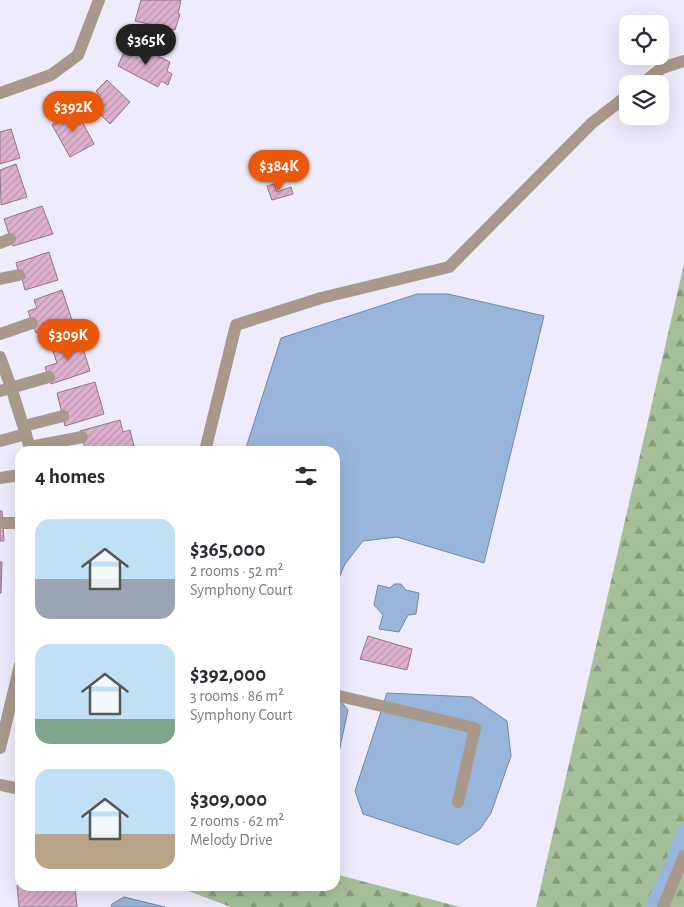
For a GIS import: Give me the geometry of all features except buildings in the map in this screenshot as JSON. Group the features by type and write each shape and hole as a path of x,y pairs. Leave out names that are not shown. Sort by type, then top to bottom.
{"street":[{"path":"0,93 52,75 78,55 99,0"},
{"path":"653,75 662,68 684,61"},
{"path":"206,446 236,326 321,298 449,267 592,123 619,102"},
{"path":"0,279 19,275"},
{"path":"0,334 32,323"},
{"path":"0,357 6,389 25,430 29,446"},
{"path":"6,389 49,378"},
{"path":"0,441 62,416"},
{"path":"42,446 82,436"},
{"path":"0,478 15,476"},
{"path":"3,523 15,523"},
{"path":"0,748 15,686"},
{"path":"340,696 475,728 458,802"},
{"path":"0,785 15,788"},
{"path":"663,907 684,856"}],"green space":[{"path":"684,264 684,907 536,907"},
{"path":"340,875 460,907 231,907 188,891 340,891"}],"water":[{"path":"417,294 448,294 544,316 484,563 397,537 363,541 345,564 340,576 340,446 247,446 281,338"},
{"path":"394,584 401,584 406,590 419,593 416,614 408,615 399,632 379,629 383,615 374,605 378,585 390,588"},
{"path":"387,693 472,697 507,721 511,756 491,813 480,829 458,845 363,814 355,791"},
{"path":"340,700 348,710 340,748"},
{"path":"124,897 165,907 111,907 112,904"}],"waterway":[{"path":"653,907 674,862 684,832"}]}
